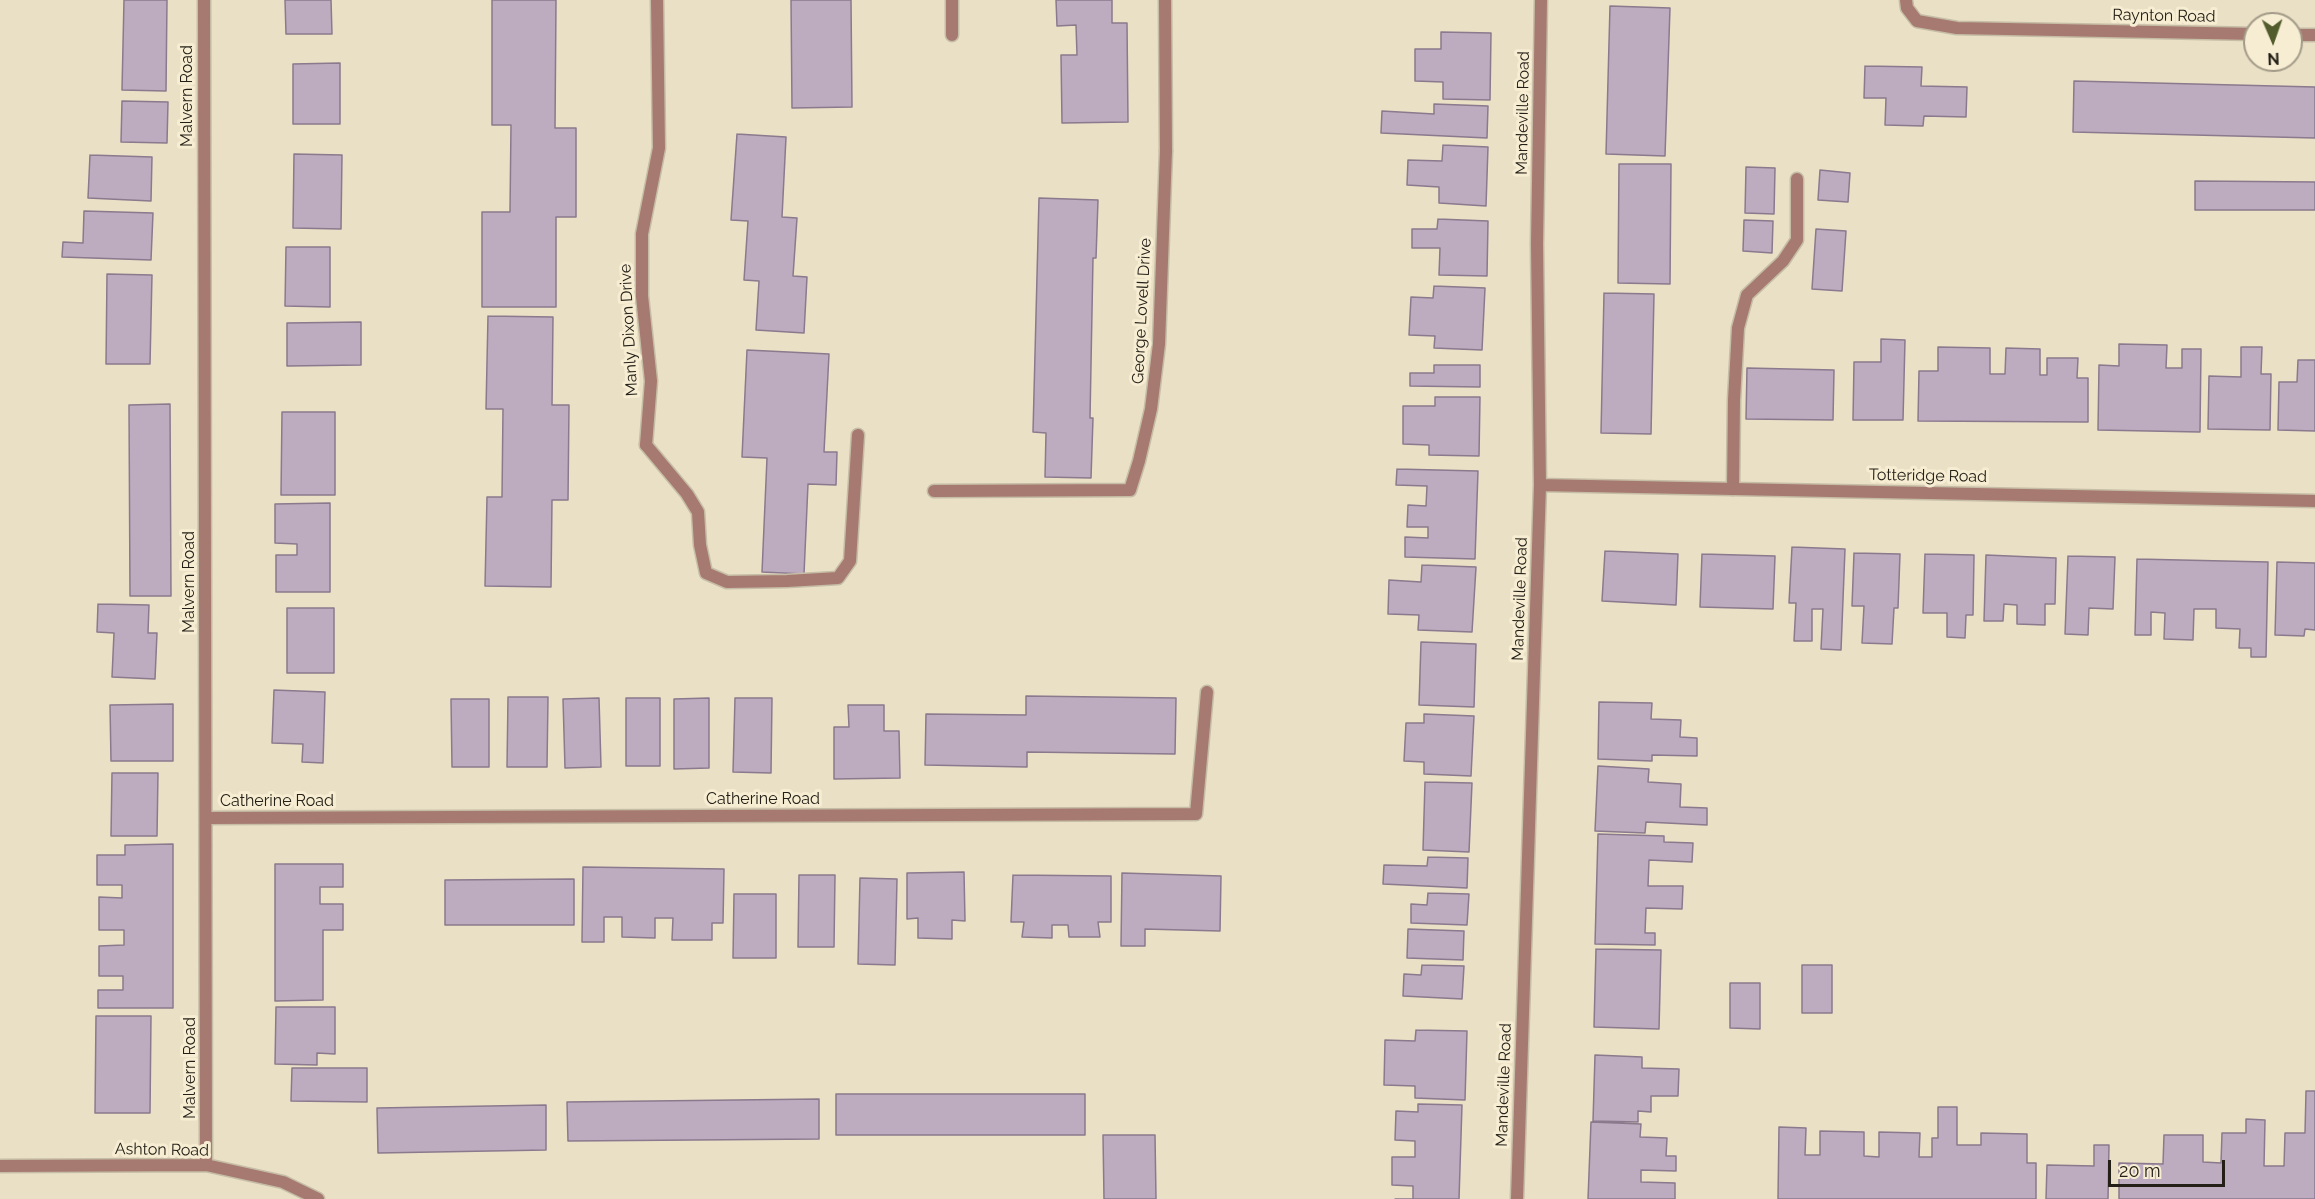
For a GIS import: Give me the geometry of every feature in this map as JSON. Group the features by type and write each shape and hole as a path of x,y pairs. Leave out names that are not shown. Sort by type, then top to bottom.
{"street":[{"name":"Malvern Road","path":"204,0 206,1165"},
{"name":"Manly Dixon Drive","path":"657,0 659,147 642,234 642,297 651,381 646,445 687,494 698,512 700,545 706,573 727,582 838,578 850,561 858,435"},
{"path":"952,0 952,35"},
{"name":"George Lovell Drive","path":"934,491 1130,490 1151,409 1160,344 1166,151 1165,0"},
{"name":"Mandeville Road","path":"1517,1199 1540,485 1537,244 1541,0"},
{"name":"Raynton Road","path":"1906,0 1907,8 1917,21 1957,28 2243,34"},
{"path":"1733,489 1738,328 1747,295 1783,261 1797,240 1797,179"},
{"name":"Totteridge Road","path":"1540,485 2315,501"},
{"name":"Catherine Road","path":"207,818 1196,814 1207,692"},
{"name":"Ashton Road","path":"0,1166 206,1165 283,1182 318,1199"}],"building":[{"path":"124,0 167,0 166,91 122,90"},
{"path":"285,0 331,0 332,34 286,34"},
{"path":"492,0 556,0 555,128 576,128 576,217 556,217 556,307 482,307 482,212 510,212 511,125 492,125"},
{"path":"791,0 851,0 852,107 792,108"},
{"path":"1056,0 1112,0 1112,23 1127,23 1128,122 1062,123 1061,55 1077,55 1076,25 1057,26"},
{"path":"1610,6 1670,8 1665,156 1606,154"},
{"path":"1441,32 1491,33 1490,100 1443,99 1443,82 1415,81 1415,49 1441,49"},
{"path":"340,63 340,124 293,124 293,64"},
{"path":"1865,66 1922,67 1921,86 1967,87 1966,117 1924,116 1923,126 1885,125 1886,98 1864,98"},
{"path":"2074,81 2315,87 2315,138 2073,132"},
{"path":"122,101 168,102 167,143 121,142"},
{"path":"1434,104 1488,106 1487,138 1381,133 1382,111 1434,114"},
{"path":"737,134 786,137 782,217 797,218 793,276 807,277 804,333 756,330 759,281 744,280 748,221 731,220"},
{"path":"1443,145 1488,147 1486,206 1439,203 1439,187 1407,185 1408,160 1442,161"},
{"path":"294,154 342,155 341,229 293,228"},
{"path":"90,155 152,157 151,201 88,198"},
{"path":"1619,164 1671,164 1670,284 1618,283"},
{"path":"1746,167 1775,168 1774,214 1745,213"},
{"path":"1820,170 1850,173 1848,202 1818,200"},
{"path":"2195,181 2315,182 2315,210 2195,210"},
{"path":"1039,198 1098,200 1096,258 1093,258 1091,478 1045,477 1046,433 1033,432"},
{"path":"84,211 153,213 151,260 62,257 63,242 83,243"},
{"path":"1438,219 1488,221 1487,276 1439,275 1440,248 1412,248 1412,229 1437,229"},
{"path":"1744,220 1773,221 1772,253 1743,251"},
{"path":"1816,229 1846,231 1842,291 1812,289"},
{"path":"286,247 330,247 330,307 285,306"},
{"path":"107,274 152,275 150,364 106,364"},
{"path":"1434,286 1485,288 1482,350 1434,348 1435,336 1409,335 1411,297 1433,298"},
{"path":"1604,293 1654,294 1651,434 1601,433"},
{"path":"488,316 553,317 552,405 569,405 568,500 552,500 551,587 485,586 487,497 502,497 503,409 486,409"},
{"path":"361,322 361,365 287,366 287,323"},
{"path":"1881,339 1905,340 1903,420 1853,420 1854,362 1881,362"},
{"path":"2119,344 2167,345 2166,368 2182,368 2182,349 2201,349 2200,432 2098,430 2099,365 2119,366"},
{"path":"1938,347 1990,348 1990,374 2005,374 2006,348 2040,349 2040,375 2047,375 2047,358 2078,358 2077,378 2088,378 2088,422 1918,421 1919,371 1938,371"},
{"path":"2241,347 2262,347 2261,374 2271,374 2270,430 2208,429 2209,376 2241,377"},
{"path":"747,350 829,354 824,452 837,452 836,485 808,484 804,574 762,572 767,458 742,457"},
{"path":"2298,360 2315,360 2315,431 2278,430 2279,382 2297,382"},
{"path":"1434,365 1480,365 1480,387 1410,386 1410,373 1434,373"},
{"path":"1747,368 1834,370 1833,420 1746,419"},
{"path":"1435,397 1480,397 1479,456 1429,455 1429,445 1403,444 1403,406 1435,406"},
{"path":"170,404 171,596 130,596 129,405"},
{"path":"282,412 335,412 335,495 281,495"},
{"path":"1397,469 1478,471 1475,559 1405,557 1405,537 1428,538 1428,527 1407,527 1408,505 1426,506 1427,486 1396,485"},
{"path":"330,503 330,592 276,592 276,555 297,555 297,544 275,543 275,504"},
{"path":"1792,547 1845,549 1841,650 1821,649 1823,609 1812,609 1812,641 1794,641 1796,603 1789,603"},
{"path":"1605,551 1678,554 1676,605 1602,601"},
{"path":"1854,553 1900,554 1898,608 1894,608 1892,644 1862,643 1864,606 1852,606"},
{"path":"1702,554 1775,556 1773,609 1700,607"},
{"path":"1925,554 1974,555 1973,615 1966,615 1965,638 1947,637 1947,613 1923,613"},
{"path":"1986,555 2056,558 2055,604 2045,604 2045,625 2017,624 2017,605 2004,604 2003,621 1984,621"},
{"path":"2068,556 2115,557 2113,609 2089,608 2088,635 2065,634"},
{"path":"2137,559 2268,562 2266,657 2251,657 2251,648 2239,648 2240,629 2216,628 2216,609 2194,609 2193,640 2164,639 2165,613 2151,612 2151,635 2135,635"},
{"path":"2277,562 2315,563 2315,630 2305,629 2304,636 2275,635"},
{"path":"1422,565 1476,567 1472,632 1418,630 1419,615 1388,614 1389,580 1421,582"},
{"path":"98,604 149,605 148,633 157,633 155,679 112,677 114,633 97,632"},
{"path":"287,608 334,608 334,673 287,673"},
{"path":"1421,642 1476,644 1474,707 1419,705"},
{"path":"274,690 325,692 323,763 302,762 303,744 272,743"},
{"path":"1026,696 1176,698 1175,754 1027,752 1027,767 925,765 926,714 1026,715"},
{"path":"508,697 548,697 547,767 507,767"},
{"path":"599,698 601,767 565,768 563,699"},
{"path":"626,698 660,698 660,766 626,766"},
{"path":"709,698 709,768 674,769 674,699"},
{"path":"735,698 772,698 771,773 733,772"},
{"path":"451,699 489,699 489,767 452,767"},
{"path":"1599,702 1652,703 1651,719 1681,720 1680,737 1697,738 1697,756 1652,755 1652,761 1598,759"},
{"path":"173,704 173,761 111,761 110,705"},
{"path":"848,705 884,705 884,731 899,731 900,778 834,779 834,727 849,727"},
{"path":"1424,714 1474,716 1471,776 1424,774 1424,762 1404,761 1406,723 1424,723"},
{"path":"1598,766 1649,769 1648,782 1681,784 1680,807 1707,808 1707,825 1646,822 1645,833 1595,831"},
{"path":"112,773 158,773 157,836 111,836"},
{"path":"1425,782 1472,783 1469,852 1423,850"},
{"path":"1598,834 1664,836 1664,842 1693,843 1692,862 1649,860 1648,886 1683,886 1682,909 1646,908 1645,933 1655,933 1655,945 1595,944"},
{"path":"173,844 173,1008 98,1008 98,990 123,990 123,976 99,976 99,946 124,945 124,930 99,930 99,897 122,898 122,885 97,885 97,855 125,855 125,845"},
{"path":"1428,857 1468,858 1467,888 1383,884 1384,865 1427,866"},
{"path":"275,864 343,864 343,887 320,887 320,904 343,904 343,930 323,930 323,1000 275,1001"},
{"path":"583,867 724,869 723,923 712,923 712,940 672,940 673,918 655,918 655,938 622,937 622,917 604,917 604,942 582,942"},
{"path":"964,872 965,921 952,920 952,939 918,938 918,918 907,919 907,873"},
{"path":"1122,873 1221,876 1220,931 1145,929 1145,946 1121,946"},
{"path":"799,875 835,875 834,947 798,947"},
{"path":"1013,875 1111,876 1111,922 1098,922 1100,937 1069,937 1068,925 1052,925 1052,938 1022,937 1024,922 1011,922"},
{"path":"860,878 897,879 895,965 858,964"},
{"path":"574,879 574,925 445,925 445,880"},
{"path":"1428,893 1469,894 1467,925 1411,923 1411,904 1427,905"},
{"path":"734,894 776,894 776,958 733,958"},
{"path":"1408,929 1464,931 1463,960 1407,958"},
{"path":"1596,949 1661,950 1659,1029 1594,1027"},
{"path":"1422,965 1464,966 1462,999 1403,996 1404,974 1421,975"},
{"path":"1802,965 1832,965 1832,1013 1802,1013"},
{"path":"1730,983 1760,983 1760,1029 1730,1028"},
{"path":"276,1007 335,1007 335,1054 317,1053 317,1065 275,1064"},
{"path":"96,1016 151,1016 150,1113 95,1113"},
{"path":"1416,1030 1467,1031 1465,1100 1415,1098 1415,1086 1384,1085 1385,1040 1415,1041"},
{"path":"1595,1055 1642,1057 1642,1068 1679,1069 1678,1096 1651,1096 1651,1112 1638,1111 1638,1122 1593,1121"},
{"path":"292,1068 367,1068 367,1102 291,1101"},
{"path":"2306,1091 2315,1091 2315,1199 2119,1199 2119,1163 2163,1164 2164,1135 2203,1135 2203,1162 2221,1163 2222,1133 2246,1133 2246,1119 2265,1120 2264,1166 2284,1166 2285,1133 2305,1133"},
{"path":"836,1094 1085,1094 1085,1135 836,1135"},
{"path":"819,1099 819,1139 568,1141 567,1102"},
{"path":"1418,1104 1462,1105 1459,1199 1413,1199 1413,1186 1392,1185 1392,1157 1415,1157 1415,1141 1395,1140 1396,1111 1418,1112"},
{"path":"546,1105 546,1150 378,1153 377,1108"},
{"path":"1938,1107 1957,1107 1957,1145 1981,1145 1981,1133 2027,1134 2027,1163 2036,1163 2036,1199 1778,1199 1779,1127 1806,1128 1805,1155 1820,1155 1820,1131 1864,1132 1864,1156 1879,1157 1879,1132 1920,1133 1919,1157 1932,1157 1932,1138 1938,1138"},
{"path":"1591,1122 1641,1124 1640,1137 1667,1138 1666,1156 1676,1156 1676,1171 1641,1170 1641,1182 1675,1183 1675,1199 1588,1199"},
{"path":"1103,1135 1155,1135 1156,1199 1104,1199"},
{"path":"2094,1145 2109,1145 2108,1199 2046,1199 2047,1165 2094,1166"}]}
